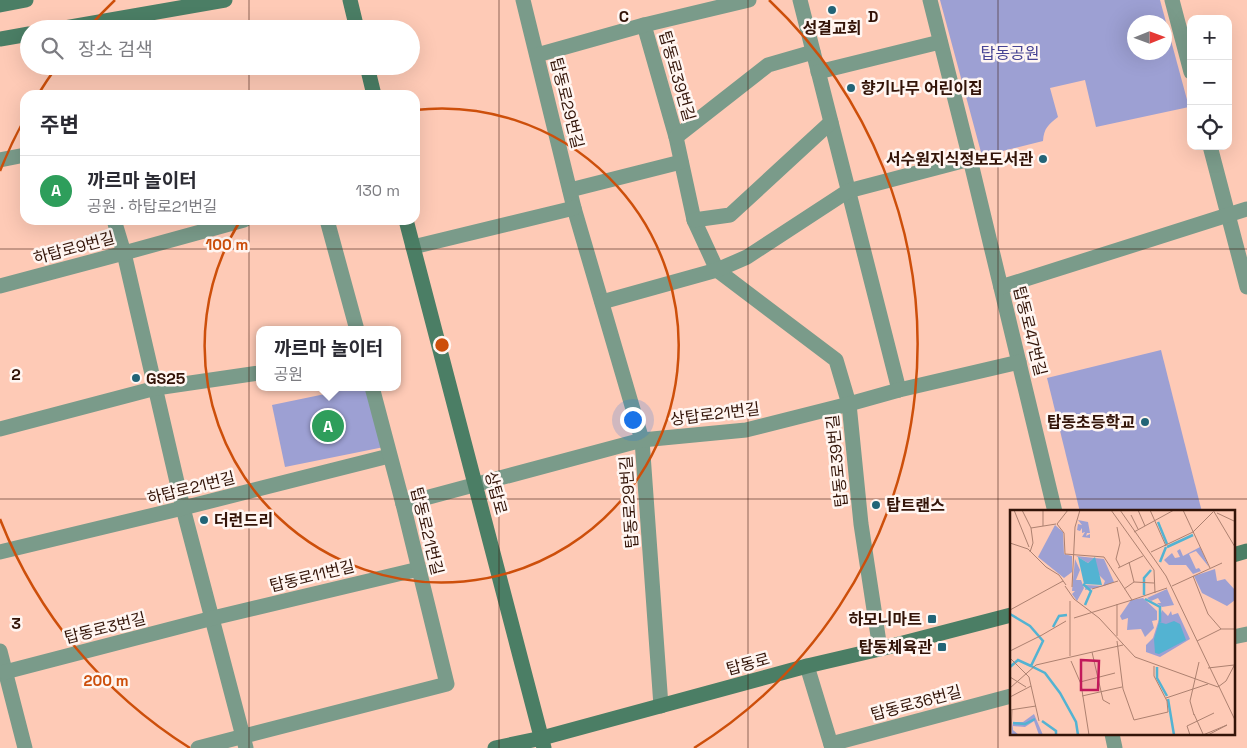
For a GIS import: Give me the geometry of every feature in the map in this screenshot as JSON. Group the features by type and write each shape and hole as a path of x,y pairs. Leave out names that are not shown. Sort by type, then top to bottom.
{"street":[{"path":"0,5 26,0"},
{"path":"111,20 225,0"},
{"path":"350,0 355,20"},
{"name":"탑동로29번길","path":"523,0 574,208 642,440 661,706"},
{"path":"537,54 746,0"},
{"path":"800,0 899,390"},
{"name":"탑동로47번길","path":"930,0 1055,510"},
{"path":"1172,0 1188,60"},
{"name":"탑동로39번길","path":"644,25 676,137 694,220 717,270 836,360 849,404 861,524 880,649"},
{"path":"0,39 20,36"},
{"path":"818,72 940,42"},
{"name":"탑동로39번길","path":"676,137 768,66 813,52"},
{"path":"369,75 373,90"},
{"path":"694,220 730,215 831,122"},
{"path":"1211,150 1247,287"},
{"path":"0,160 20,156"},
{"path":"602,302 717,270 747,257 848,192 970,159"},
{"path":"570,190 681,162"},
{"path":"413,247 574,208"},
{"path":"1001,287 1247,209"},
{"path":"116,225 124,253 183,508 244,743 198,748"},
{"name":"하탑로9번길","path":"0,286 226,225"},
{"path":"328,225 356,326"},
{"name":"상탑로","path":"407,225 543,743"},
{"name":"상탑로21번길","path":"403,504 642,440 746,430 899,390 1019,362"},
{"path":"0,429 156,388 256,373"},
{"name":"탑동로21번길","path":"244,743 447,684 373,391"},
{"name":"하탑로21번길","path":"0,552 389,456"},
{"path":"1234,555 1247,551"},
{"name":"탑동로11번길","path":"213,618 418,569"},
{"name":"탑동로","path":"495,748 543,743 661,706 807,666 1010,615"},
{"name":"탑동로3번길","path":"5,672 213,618"},
{"path":"1234,637 1247,634"},
{"path":"0,651 25,748"},
{"name":"탑동로36번길","path":"807,666 831,746 1010,696"}],"green space":[{"name":"탑동공원","path":"940,0 1160,0 1164,15 1127,15 1127,60 1172,60 1172,44 1187,100 1187,107 1096,127 1085,80 1050,88 1058,117 1047,127 1043,141 982,156"},
{"path":"1161,350 1201,510 1080,510 1047,378"},
{"path":"340,391 373,391 384,447 285,467 272,405"}],"place":[{"name":"성결교회","path":"832,10"},
{"name":"향기나무 어린이집","path":"851,88"},
{"name":"서수원지식정보도서관","path":"1043,159"},
{"name":"GS25","path":"136,378"},
{"name":"탑동초등학교","path":"1145,422"},
{"name":"까르마 놀이터","path":"328,426"},
{"name":"탑트랜스","path":"876,505"},
{"name":"더런드리","path":"204,520"},
{"name":"하모니마트","path":"932,619"},
{"name":"탑동체육관","path":"942,647"}]}
